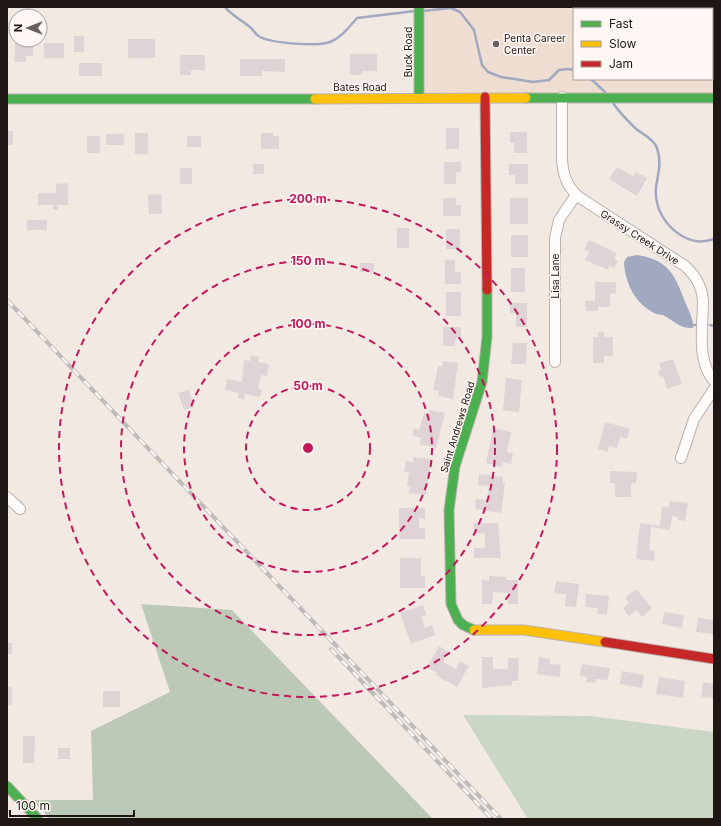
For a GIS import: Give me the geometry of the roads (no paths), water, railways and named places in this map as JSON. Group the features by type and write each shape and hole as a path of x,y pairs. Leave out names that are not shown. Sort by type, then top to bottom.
{"street":[{"name":"Buck Road","path":"419,7 419,98"},
{"name":"Saint Andrews Road","path":"486,97 486,343 482,382 455,466 451,488 449,510 450,593 454,613 463,625 477,631 524,630 714,659"},
{"name":"Bates Road","path":"7,98 714,98"},
{"name":"Grassy Creek Drive","path":"562,98 563,169 568,185 576,195 685,266 697,278 703,293 703,356 708,373 714,380"},
{"name":"Lisa Lane","path":"555,362 555,238 559,220 564,210 576,195"},
{"path":"681,458 694,419 714,389"},
{"path":"7,497 20,509"},
{"path":"7,786 38,819"}],"water":[{"path":"637,255 648,257 657,261 670,271 678,285 690,313 693,328 682,326 664,315 654,313 641,304 636,298 626,277 624,262 627,257"}],"waterway":[{"path":"225,7 260,37 295,44 330,42 345,32 357,18 415,11"},
{"path":"423,11 451,8 460,12 474,30 482,65 488,72 501,77 533,82 549,80 559,70 573,70"},
{"path":"592,80 605,92"},
{"path":"613,103 620,113 635,128 651,139 657,148 659,163 659,173 656,187 657,202 662,215 670,227 690,240 705,241 714,239"},
{"path":"710,325 714,326"}],"railway":[{"path":"7,300 501,819"},
{"path":"331,649 492,819"}],"place":[{"name":"Penta Career Center","path":"496,44"}]}
